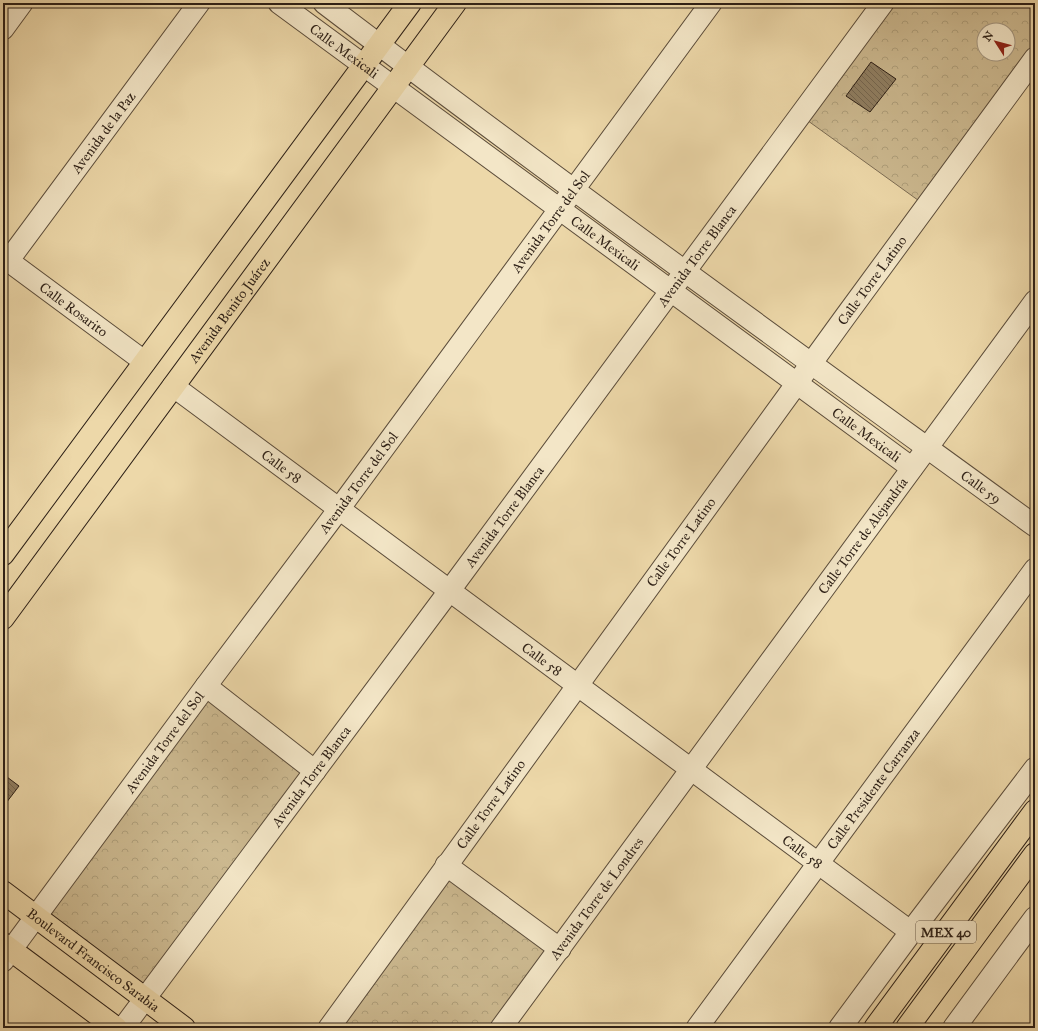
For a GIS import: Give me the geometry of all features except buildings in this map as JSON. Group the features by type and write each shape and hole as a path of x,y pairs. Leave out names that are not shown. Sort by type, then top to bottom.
{"main road":[{"path":"3,554 410,3"},
{"name":"Avenida Benito Juárez","path":"3,618 455,3"},
{"name":"MEX 40","path":"875,1028 1035,811"},
{"name":"MEX 40","path":"907,1028 1035,854"},
{"name":"Boulevard Francisco Sarabia","path":"3,892 184,1028"},
{"path":"6,952 116,1028"}],"street":[{"path":"3,28 22,3"},
{"name":"Avenida de la Paz","path":"5,259 199,3"},
{"name":"Calle Mexicali","path":"279,3 912,468"},
{"name":"Calle Mexicali","path":"324,3 573,189 927,447"},
{"name":"Avenida Torre del Sol","path":"6,952 36,917 206,686 340,508 711,3"},
{"name":"Avenida Torre Blanca","path":"123,1028 450,590 883,3"},
{"name":"Calle Torre Latino","path":"329,1028 576,684 1035,58"},
{"name":"Calle Rosarito","path":"5,259 145,362"},
{"name":"Calle Torre de Alejandría","path":"692,770 1035,301"},
{"name":"Calle 58","path":"174,386 911,932"},
{"name":"Calle 59","path":"927,447 1035,526"},
{"name":"Calle Presidente Carranza","path":"697,1028 1035,569"},
{"path":"206,686 315,771"},
{"path":"840,1028 1035,769"},
{"name":"Avenida Torre de Londres","path":"501,1028 692,770"},
{"path":"446,865 560,949"},
{"path":"954,1028 1035,918"}],"green space":[{"path":"888,3 1035,3 1035,49 922,203 804,118"},
{"path":"208,693 307,770 146,988 49,917"},
{"path":"450,875 549,951 492,1028 339,1028"}]}
